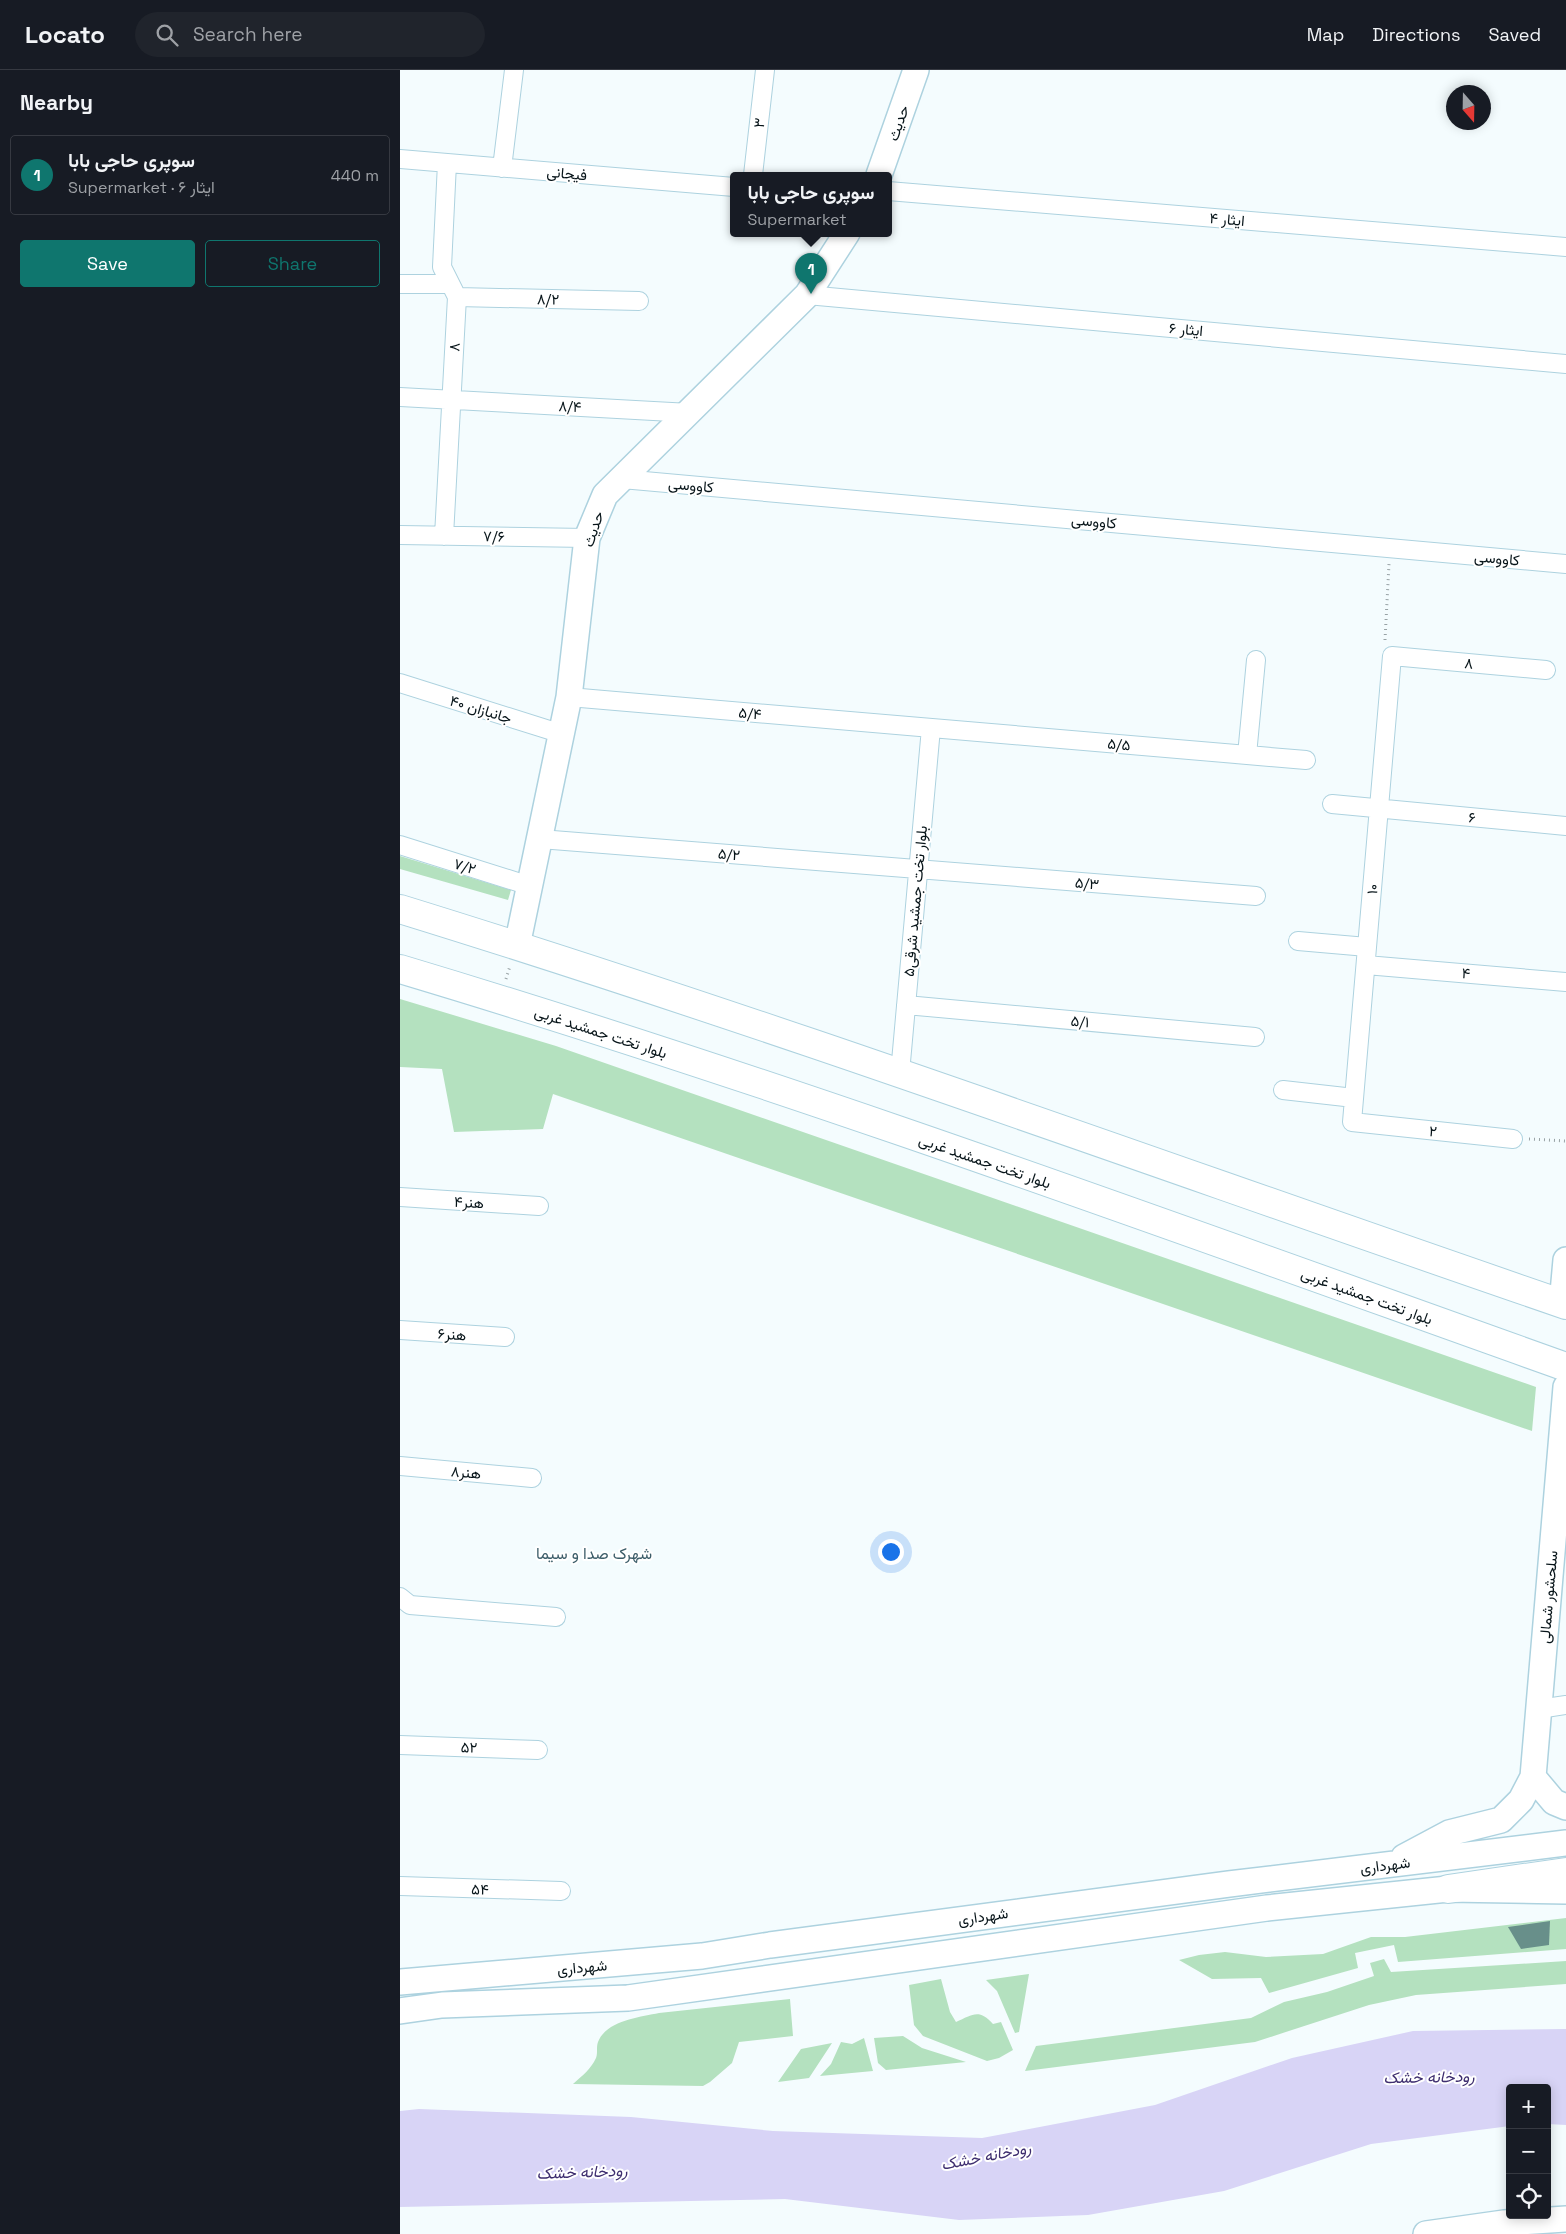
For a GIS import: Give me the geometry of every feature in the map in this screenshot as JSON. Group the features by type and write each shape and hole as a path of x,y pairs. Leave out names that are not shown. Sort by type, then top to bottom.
{"main road":[{"path":"400,910 517,946 900,1073 1564,1305"},
{"name":"بلوار تخت جمشید غربی","path":"400,969 499,999 893,1129 1566,1367"},
{"path":"1448,1889 1566,1872"}],"street":[{"path":"502,168 514,70"},
{"name":"۳","path":"753,172 765,70"},
{"name":"حدیث","path":"881,172 916,70"},
{"name":"فیجانی","path":"400,159 730,186"},
{"name":"۸","path":"444,536 454,290 442,267 447,163"},
{"name":"ایثار ۴","path":"892,180 1566,247"},
{"name":"حدیث","path":"517,946 569,697 587,538 605,495 690,413 807,295 843,237"},
{"name":"۸/۲","path":"400,284 454,290 639,301"},
{"name":"ایثار ۶","path":"807,295 1566,364"},
{"name":"۸/۴","path":"400,397 451,398 690,413"},
{"name":"کاووسی","path":"622,479 1566,564"},
{"name":"۷/۶","path":"400,535 587,538"},
{"name":"۸","path":"1392,656 1546,670"},
{"name":"۱۰","path":"1352,1122 1392,656"},
{"path":"1247,755 1256,660"},
{"name":"۴۰ جانبازان","path":"400,683 562,734"},
{"name":"۵/۴","path":"569,697 931,728"},
{"name":"۵/۵","path":"931,728 1306,760"},
{"name":"بلوار تخت جمشید شرقی۵","path":"900,1073 931,728"},
{"name":"۶","path":"1332,804 1566,826"},
{"name":"۵/۲","path":"540,838 918,869"},
{"name":"۷/۲","path":"400,846 530,886"},
{"name":"۵/۳","path":"918,869 1256,896"},
{"path":"1298,941 1367,947"},
{"name":"۴","path":"1366,965 1566,982"},
{"name":"۵/۱","path":"906,1005 1255,1037"},
{"path":"1283,1090 1354,1098"},
{"name":"۲","path":"1352,1122 1513,1139"},
{"name":"هنر۴","path":"400,1198 539,1206"},
{"path":"1564,1305 1566,1260"},
{"name":"هنر۶","path":"400,1330 505,1337"},
{"name":"سلحشور شمالی","path":"1533,1777 1561,1506 1566,1388"},
{"name":"هنر۸","path":"400,1466 532,1478"},
{"path":"400,1597 410,1605 556,1617"},
{"path":"1539,1709 1566,1704"},
{"name":"۵۲","path":"400,1745 538,1750"},
{"path":"1391,1864 1450,1833 1501,1820 1521,1800 1533,1777 1554,1802 1566,1807"},
{"name":"شهرداری","path":"400,1982 702,1956 956,1920 1566,1843"},
{"name":"۵۴","path":"400,1886 561,1891"},
{"name":"شهرداری","path":"400,2011 442,2005 628,1998 1267,1908 1448,1889 1566,1891"},
{"path":"1426,2234 1504,2223 1566,2219"}],"path":[{"path":"1390,548 1383,637 1392,656"},
{"path":"499,999 517,946"},
{"path":"1513,1139 1566,1141"}],"green space":[{"path":"400,856 511,890 508,900 400,869"},
{"path":"400,999 556,1046 1536,1387 1532,1431 553,1094 543,1129 454,1132 442,1069 400,1067"},
{"path":"1566,1918 1566,1949 1398,1962 1394,1945 1355,1953 1358,1968 1269,1993 1261,1978 1212,1979 1179,1960 1225,1952 1266,1957 1323,1954 1371,1937 1405,1937"},
{"path":"1384,1959 1391,1972 1566,1961 1566,1984 1416,1995 1369,2005 1255,2042 1025,2071 1036,2046 1251,2018 1284,2002 1327,1992 1374,1976 1370,1963"},
{"path":"1029,1974 1019,2032 1015,2033 997,1991 986,1980"},
{"path":"941,1979 950,2012 956,2022 979,2014 993,2024 1001,2022 1013,2050 999,2058 987,2061 923,2036 914,2025 909,1985"},
{"path":"790,1999 793,2036 739,2042 732,2063 703,2086 573,2084 594,2062 597,2056 597,2044 602,2035 608,2029 624,2021 659,2013"},
{"path":"903,2036 922,2048 966,2062 886,2070 878,2063 874,2038"},
{"path":"864,2038 873,2071 820,2076 831,2064 841,2042 852,2044"},
{"path":"832,2043 809,2078 778,2082 801,2049"}],"water":[{"name":"رودخانه خشک","path":"1566,2029 1566,2125 1551,2124 1551,2084 1506,2084 1506,2127 1371,2144 1224,2191 1088,2215 959,2220 785,2199 400,2207 400,2111 419,2109 631,2117 773,2131 982,2138 1155,2105 1292,2058 1413,2031"}],"building":[{"path":"1550,1921 1549,1945 1521,1949 1508,1927"}],"place":[{"name":"سوپری حاجی بابا","path":"811,294"}],"district":[{"name":"شهرک صدا و سیما","path":"594,1553"}]}
